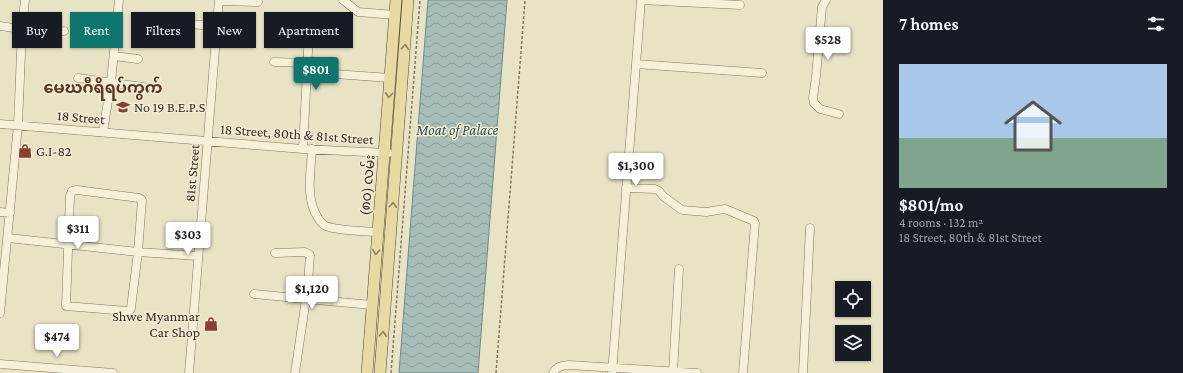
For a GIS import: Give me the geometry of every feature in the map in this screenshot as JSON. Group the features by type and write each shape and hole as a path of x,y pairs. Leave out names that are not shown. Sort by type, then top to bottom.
{"main road":[{"name":"(၈၀) လမ်း","path":"367,373 396,0"},
{"name":"(၈၀) လမ်း","path":"380,373 408,0"}],"street":[{"path":"24,12 25,0"},
{"path":"103,132 111,82 119,0"},
{"path":"219,0 258,2"},
{"name":"81st Street","path":"218,12 219,0"},
{"path":"343,0 358,12 395,15"},
{"path":"612,370 641,0 740,5"},
{"path":"826,0 822,8 813,98 814,103 820,109 839,114"},
{"path":"0,26 12,28"},
{"path":"0,313 18,125 21,48"},
{"name":"81st Street","path":"189,373 215,48"},
{"path":"308,48 307,149 310,192 315,213 325,226 335,229 378,232"},
{"path":"114,56 138,59"},
{"path":"274,62 307,63"},
{"path":"636,64 762,74"},
{"path":"321,73 390,78"},
{"path":"78,78 157,89"},
{"name":"18 Street","path":"0,124 208,141"},
{"name":"18 Street, 80th & 81st Street","path":"208,141 307,149 384,153"},
{"path":"384,153 397,154"},
{"path":"626,188 655,189 682,210 706,212 725,209 748,217 754,221 743,373"},
{"path":"77,190 141,198 141,222 138,252 130,310 68,307 66,304 68,244 70,196 72,191 77,190"},
{"path":"0,212 10,213"},
{"path":"803,373 810,228"},
{"path":"8,238 138,252 198,256"},
{"path":"275,253 305,252 310,255 306,299 295,373"},
{"path":"673,372 679,269"},
{"path":"254,294 372,305"},
{"path":"0,364 113,373"},
{"path":"553,373 557,368 565,365 612,370 697,373"}],"path":[{"path":"391,373 420,0"},
{"path":"496,373 525,0"}],"water":[{"name":"Moat of Palace","path":"428,0 507,0 478,373 399,373"}],"place":[{"name":"No 19 B.E.P.S","path":"123,107"},
{"name":"G.I-82","path":"25,151"},
{"name":"Shwe Myanmar Car Shop","path":"211,324"}],"district":[{"name":"မေဃဂီရိရပ်ကွက်","path":"103,87"}]}
